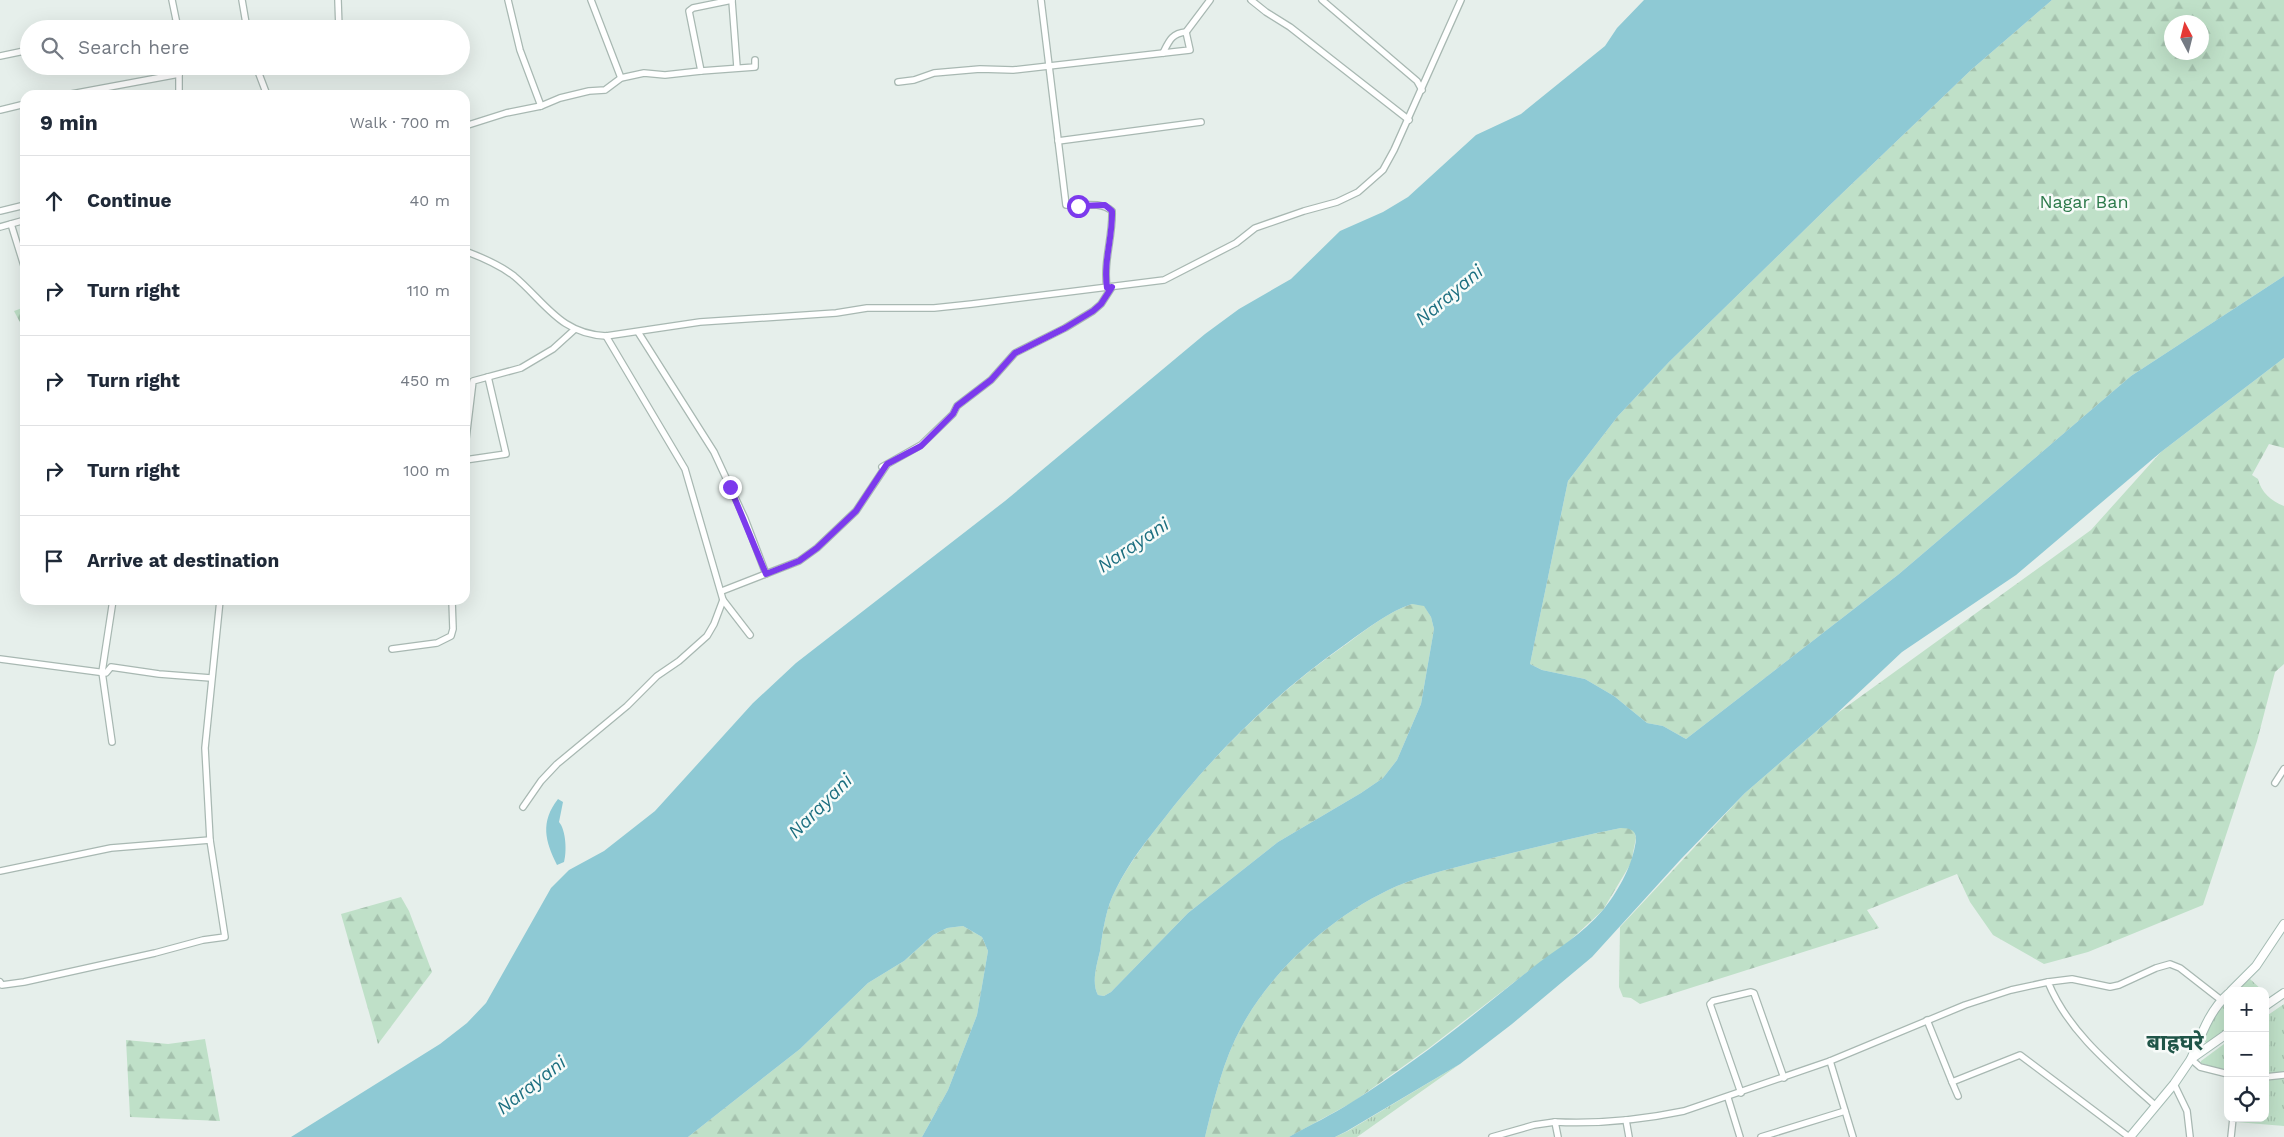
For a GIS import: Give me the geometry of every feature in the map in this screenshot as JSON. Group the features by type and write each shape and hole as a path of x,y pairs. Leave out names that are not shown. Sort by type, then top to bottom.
{"street":[{"path":"172,0 176,20"},
{"path":"242,0 245,20"},
{"path":"338,0 338,20"},
{"path":"508,0 520,50 541,106"},
{"path":"591,0 621,78"},
{"path":"722,591 799,561 817,548 856,511 884,465 921,446 953,414 957,406 991,380 1015,353 1065,328 1101,304 1110,287 1105,263 1113,224 1112,211 1105,205 1066,205 1041,0"},
{"path":"1163,53 1172,36 1186,32 1210,0"},
{"path":"1252,0 1266,12 1290,27 1409,120"},
{"path":"1322,0 1417,81 1422,90"},
{"path":"470,254 512,275 556,317 574,330 592,335 606,336 700,322 836,313 867,308 934,308 1164,280 1236,243 1255,228 1337,202 1358,192 1383,170 1409,120 1461,0"},
{"path":"701,71 689,11 693,8 732,1 737,67"},
{"path":"898,82 914,80 934,73 980,69 1013,70 1190,50 1186,32"},
{"path":"0,56 20,52"},
{"path":"470,124 506,113 541,106 560,98 589,91 604,90 621,78 644,73 665,75 737,67 755,67 755,60"},
{"path":"93,90 174,75"},
{"path":"179,75 179,90"},
{"path":"259,75 265,90"},
{"path":"0,110 20,106"},
{"path":"1058,140 1201,122"},
{"path":"0,211 20,206"},
{"path":"0,227 20,221"},
{"path":"11,224 20,253"},
{"path":"470,384 510,372 533,362 553,349 574,330"},
{"path":"638,332 714,452 745,519 766,574"},
{"path":"606,336 684,469 724,600 750,634"},
{"path":"470,459 506,454 488,377"},
{"path":"470,406 473,382"},
{"path":"523,807 541,781 556,764 627,706 657,676 679,661 706,636 714,624 724,600"},
{"path":"111,605 102,672 112,742"},
{"path":"1,986 155,953 203,940 225,937 210,840 205,748 210,678 219,605"},
{"path":"392,649 436,643 451,636 453,629 452,605"},
{"path":"0,659 106,673 111,667 159,674 210,678"},
{"path":"2275,783 2284,769"},
{"path":"0,871 112,848 210,840"},
{"path":"2235,987 2256,966 2284,924"},
{"path":"1492,1137 1534,1125 1555,1122 1587,1124 1662,1116 1728,1098 1830,1061 1926,1020 2011,990 2048,982 2072,979 2110,986 2119,985 2156,968 2170,964 2180,968 2221,1000"},
{"path":"2048,982 2058,1005 2099,1055 2156,1106"},
{"path":"1740,1093 1710,1004 1713,1000 1751,992 1754,994 1784,1078"},
{"path":"2269,1003 2284,993"},
{"path":"1952,1082 2020,1055 2130,1137 2174,1084 2191,1059 2205,1027 2224,997"},
{"path":"1926,1020 1958,1096"},
{"path":"2191,1059 2224,1036"},
{"path":"2191,1059 2200,1067 2224,1073"},
{"path":"1830,1061 1853,1137"},
{"path":"2269,1077 2284,1076"},
{"path":"2174,1084 2187,1112 2190,1137"},
{"path":"1728,1098 1740,1137"},
{"path":"1761,1137 1845,1111"},
{"path":"1626,1120 1629,1137"},
{"path":"1555,1122 1558,1137"},
{"path":"2231,1137 2233,1122"}],"green space":[{"name":"Nagar Ban","path":"2052,0 2284,0 2284,276 2131,376 1899,574 1686,739 1663,726 1647,723 1614,696 1585,679 1542,670 1530,664 1568,481 1618,416 1669,362 1971,70"},
{"path":"20,309 20,322 14,311"},
{"path":"2284,358 2284,448 2269,444 2252,475 2258,479 2267,496 2284,506 2284,664 2275,672 2257,741 2203,905 2088,952 2044,964 1993,935 1970,902 1957,874 1867,910 1879,928 1640,1004 1631,998 1623,997 1619,987 1620,927 1745,793 1835,715 2091,530 2161,452"},
{"path":"1412,604 1424,605 1431,617 1434,629 1421,704 1397,760 1383,778 1278,842 1188,913 1111,992 1104,996 1098,995 1095,985 1095,973 1105,919 1110,903 1126,871 1150,836 1204,771 1248,724 1322,662 1379,621 1395,611"},
{"path":"1621,828 1630,828 1634,831 1636,838 1631,863 1603,910 1563,947 1535,966 1429,1048 1353,1102 1289,1137 1205,1137 1229,1052 1255,1004 1289,963 1330,927 1374,897 1419,878 1521,851"},
{"path":"401,897 409,911 432,972 378,1044 341,914"},
{"path":"963,926 982,937 988,951 977,1015 948,1090 922,1137 688,1137 800,1049 868,983 904,961 933,935 947,928"},
{"path":"2250,979 2259,987 2241,987"},
{"path":"2224,1004 2224,1032 2207,1043 2203,1038"},
{"path":"2284,1004 2284,1074 2269,1075 2269,1014"},
{"path":"205,1039 220,1121 130,1117 126,1040 168,1044"},
{"path":"2224,1044 2224,1071 2201,1063 2201,1061"},
{"path":"1460,1064 1357,1137 1335,1137 1348,1131"},
{"path":"2284,1078 2284,1126 2236,1122 2269,1122 2269,1079"}],"water":[{"name":"Narayani","path":"1644,0 2052,0 1971,70 1669,362 1618,416 1568,481 1530,664 1542,670 1585,679 1614,696 1647,723 1663,726 1686,739 1899,574 2131,376 2284,276 2284,358 2161,452 2016,575 1902,652 1835,715 1745,793 1681,859 1592,957 1512,1024 1460,1064 1335,1137 1289,1137 1344,1107 1399,1071 1587,927 1608,903 1623,880 1636,841 1632,830 1621,828 1442,871 1397,886 1374,897 1352,911 1309,944 1289,963 1255,1004 1229,1052 1205,1137 922,1137 948,1090 977,1015 988,951 982,937 963,926 947,928 933,935 904,961 868,983 800,1049 688,1137 291,1137 440,1044 467,1023 486,1003 551,888 569,870 604,851 655,811 753,703 796,663 1005,501 1205,334 1239,309 1291,279 1340,231 1383,212 1408,197 1476,135 1521,114 1605,46 1617,28","holes":["1412,604 1424,606 1431,617 1434,629 1421,704 1397,760 1383,778 1278,842 1188,913 1111,992 1104,996 1098,995 1095,985 1095,973 1105,919 1110,903 1126,871 1138,853 1183,795 1248,724 1321,662 1370,626 1395,611"]},
{"path":"558,799 563,802 559,822 563,830 566,847 564,862 557,865 547,840 546,832 552,807"}],"district":[{"name":"बाह्रघरे","path":"2175,1042"}],"route":[{"path":"730,487 745,519 766,574 799,561 817,548 856,511 887,464 921,446 953,414 957,406 991,380 1015,353 1065,328 1101,304 1112,287 1107,288 1105,263 1113,224 1112,211 1105,205 1078,206"}]}
